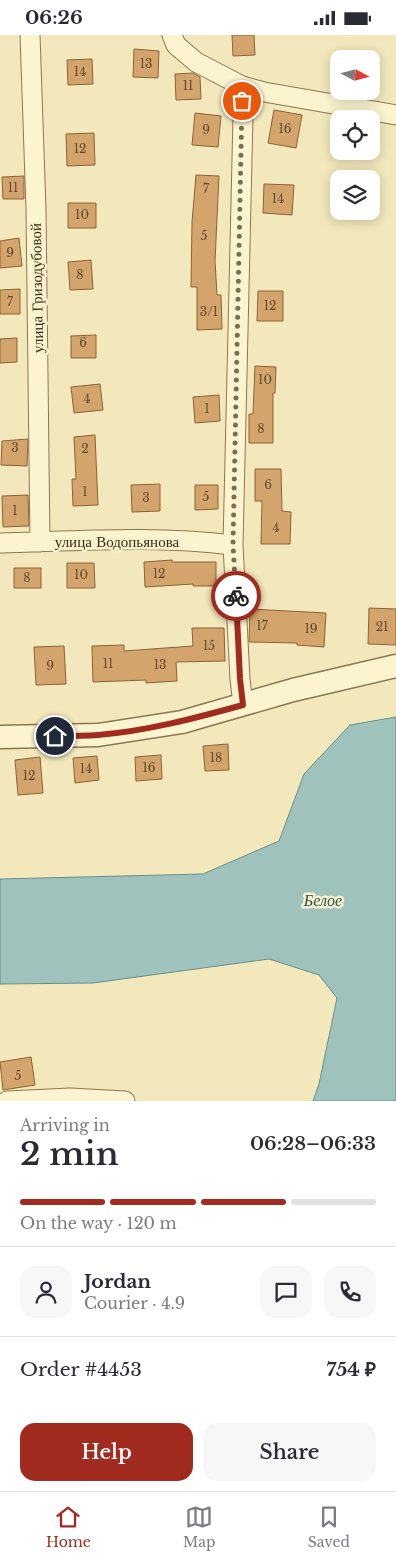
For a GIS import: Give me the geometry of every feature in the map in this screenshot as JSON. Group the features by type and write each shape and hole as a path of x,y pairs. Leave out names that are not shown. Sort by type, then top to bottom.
{"street":[{"name":"улица Гризодубовой","path":"30,35 36,209 40,542"},
{"path":"172,35 176,45 196,62 242,86 264,92 396,115"},
{"path":"242,86 243,117 233,545 243,705"},
{"name":"улица Водопьянова","path":"0,543 146,540 233,545"},
{"path":"0,737 98,735 182,722 361,673 396,667"},
{"path":"7,1101 70,1097 125,1101"}],"water":[{"name":"Белое","path":"396,717 396,1101 313,1101 319,1084 337,998 319,975 269,959 93,983 0,984 0,879 203,874 279,841 304,774 350,725"}],"building":[{"path":"232,35 254,35 255,55 233,56"},
{"path":"134,49 159,51 158,78 133,77"},
{"path":"92,59 93,84 68,85 67,60"},
{"path":"193,73 200,77 201,99 176,100 175,74"},
{"path":"274,110 302,115 296,148 268,143"},
{"path":"195,113 221,116 218,147 192,145"},
{"path":"94,133 95,165 67,166 66,134"},
{"path":"196,175 219,176 215,261 217,295 221,295 222,329 197,330 197,287 191,287 192,222"},
{"path":"24,176 24,199 3,199 2,177"},
{"path":"264,184 294,185 292,215 263,213"},
{"path":"68,203 96,203 96,228 68,228"},
{"path":"19,238 22,266 0,268 0,241"},
{"path":"91,260 93,289 70,290 68,262"},
{"path":"20,289 20,314 0,314 0,290"},
{"path":"258,291 283,291 283,321 257,321"},
{"path":"96,335 96,358 71,358 71,336"},
{"path":"17,338 17,362 0,363 0,339"},
{"path":"255,366 276,367 275,393 273,393 273,443 249,443 249,414 253,414"},
{"path":"100,384 103,410 74,413 71,387"},
{"path":"219,395 220,421 195,423 193,397"},
{"path":"95,435 98,505 73,506 72,479 76,479 74,437"},
{"path":"28,439 27,466 1,465 2,441"},
{"path":"255,469 281,469 282,511 291,512 290,544 261,544 262,501 255,501"},
{"path":"160,484 160,511 132,512 131,485"},
{"path":"195,485 218,485 218,509 195,510"},
{"path":"28,495 29,526 3,527 2,496"},
{"path":"172,560 172,562 216,562 216,586 193,586 193,584 145,587 144,562"},
{"path":"67,563 94,563 95,588 67,588"},
{"path":"14,568 41,568 41,588 14,588"},
{"path":"369,608 396,609 396,645 368,644"},
{"path":"250,609 326,613 324,647 297,645 297,643 249,642"},
{"path":"192,628 224,628 225,661 176,662 177,681 146,683 146,680 93,682 92,646 124,645 124,651 193,646"},
{"path":"64,646 66,684 36,685 34,647"},
{"path":"228,744 229,770 205,771 203,746"},
{"path":"161,755 162,779 136,781 135,757"},
{"path":"97,756 99,780 75,783 73,758"},
{"path":"40,757 43,793 18,795 15,760"},
{"path":"31,1057 35,1085 3,1090 0,1062"}],"way so far":[{"path":"236,596 233,545 242,101"}],"route":[{"path":"55,736 98,735 134,730 182,722 243,705 236,596"}]}
